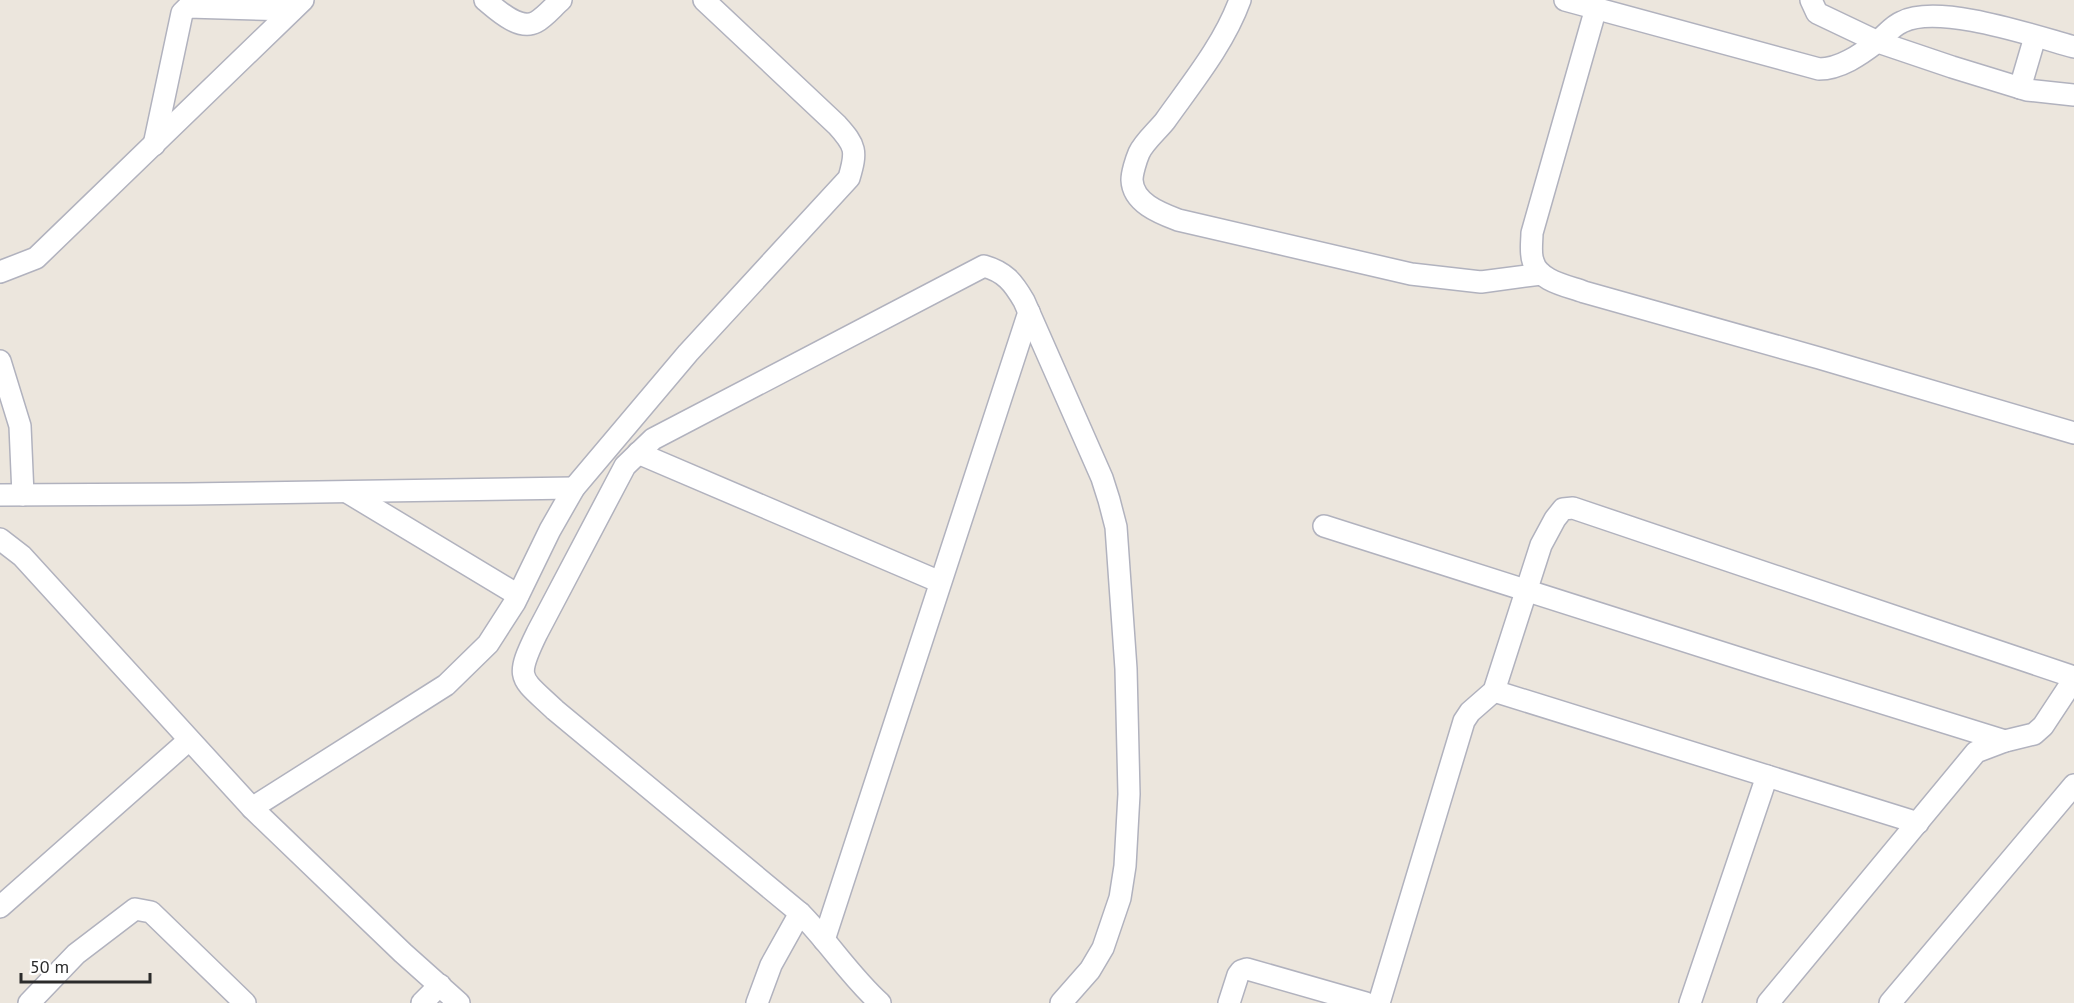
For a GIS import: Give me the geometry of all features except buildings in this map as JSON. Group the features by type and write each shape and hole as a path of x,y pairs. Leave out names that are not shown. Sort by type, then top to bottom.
{"street":[{"path":"485,0 502,14 521,24 534,23 561,0"},
{"path":"252,808 446,685 489,644 518,595 574,488 688,353 849,178 855,158 851,141 837,125 704,0"},
{"path":"1240,0 1216,48 1139,152 1132,179 1135,191 1141,200 1157,211 1178,220 1411,274 1481,282 1541,274"},
{"path":"1565,0 1819,69 1828,69 1845,63 1878,42 1902,21 1935,15 1981,23 2074,47"},
{"path":"1811,0 1816,13 1878,42 1952,68 2020,88 2074,95"},
{"path":"154,145 182,13 188,7 297,5"},
{"path":"0,272 36,258 297,5"},
{"path":"1596,8 1532,233 1533,262 1541,274 1584,292 2074,433"},
{"path":"2020,88 2035,37"},
{"path":"880,1003 800,913 555,710 524,681 522,670 537,633 624,466 653,439 984,266 996,269 1014,283 1029,312 1102,478 1116,527 1126,669 1129,794 1125,866 1120,898 1103,948 1090,970 1061,1003"},
{"path":"824,940 1029,312"},
{"path":"0,361 20,426 23,495"},
{"path":"638,453 940,582"},
{"path":"0,495 574,488"},
{"path":"346,492 518,595"},
{"path":"1229,1003 1238,975 1247,969 1310,995 1381,1002 1464,721 1470,712 1494,691 1541,544 1563,509 1573,508 2074,678 2043,726 2034,734 2005,741 1976,752 1768,1003"},
{"path":"1324,526 2005,741"},
{"path":"0,539 22,556 252,808 403,953 459,1003"},
{"path":"1494,691 1917,823"},
{"path":"0,907 189,740"},
{"path":"1690,1003 1767,776"},
{"path":"1890,1003 2074,785"},
{"path":"29,1003 76,954 135,909 151,912 245,1003"},
{"path":"757,1003 771,965 800,913"},
{"path":"422,1003 440,985"}]}
